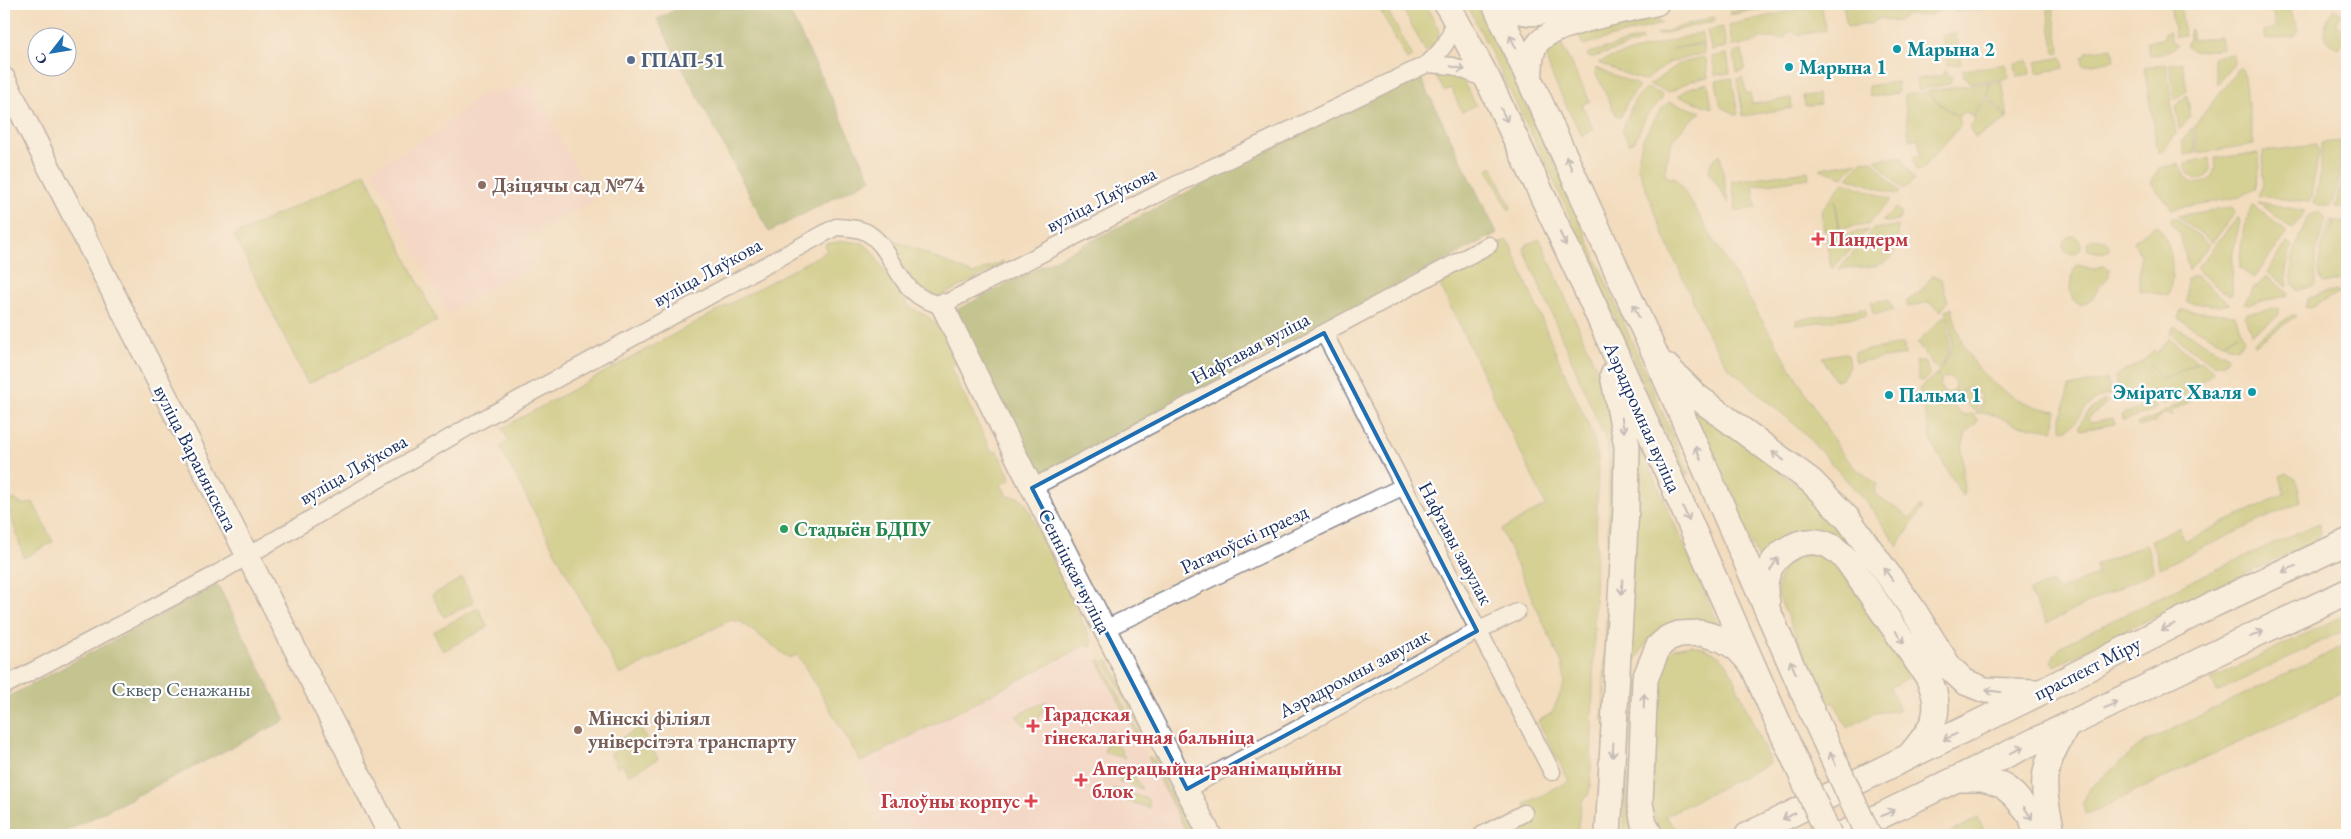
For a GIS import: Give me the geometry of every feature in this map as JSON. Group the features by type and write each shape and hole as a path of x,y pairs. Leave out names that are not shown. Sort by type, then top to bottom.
{"main road":[{"name":"Аэрадромная вуліца","path":"1496,4 1656,356 1812,712 1846,835"},
{"name":"Аэрадромная вуліца","path":"1449,7 1488,80 1596,310 1780,727 1846,835"},
{"path":"1596,310 1618,392 1627,446 1626,508 1608,835"},
{"path":"1656,356 1696,396 1810,480 1848,519 1912,608 1949,667 1965,682 1985,690 2008,693 2041,692"},
{"path":"1768,610 1765,584 1769,570 1778,556 1791,546 1807,542 1823,543 1836,550 1847,560 1928,677 1936,693 1936,712 1930,730 1908,757"},
{"name":"праспект Міру","path":"1748,835 2041,692 2212,605 2347,542"},
{"path":"1846,835 2067,726 2347,592"},
{"path":"1650,835 1644,824 1640,803 1645,679 1658,647 1668,638 1679,634 1701,633 1722,639 1737,648 1754,667"},
{"path":"2053,835 2044,799 2044,774 2052,750 2067,726"},
{"path":"1958,779 1983,779 2002,785 2014,794 2031,816 2037,835"}],"street":[{"path":"1503,4 1511,10 1535,15 1581,4"},
{"path":"1531,80 1533,52 1545,36 1566,27 1657,4"},
{"name":"вуліца Ляўкова","path":"4,686 247,556 470,426 836,227 859,230 875,238 910,289 930,303 942,305 1165,190 1427,64 1444,47 1453,22 1449,7"},
{"path":"1427,64 1453,66 1470,71 1488,80"},
{"name":"вуліца Варанянскага","path":"4,79 390,835"},
{"name":"Нафтавая вуліца","path":"1032,488 1489,245"},
{"name":"Сенніцкая вуліца","path":"942,305 1032,488 1210,835"},
{"name":"Нафтавы завулак","path":"1324,333 1402,487 1552,772"},
{"name":"Рагачоўскі праезд","path":"1105,629 1402,487"},
{"name":"Аэрадромны завулак","path":"1186,788 1477,631 1517,612"},
{"path":"1482,835 1524,813"}],"highlighted area":[{"path":"1324,333 1477,631 1187,789 1032,488"}],"shaded area":[{"name":"Дзіцячы сад №74","path":"532,85 593,201 521,242 534,265 448,314 372,169 439,131 480,94"},
{"name":"Гарадская гінекалагічная бальніца","path":"1089,645 1188,835 886,835 863,775 861,762"}],"green space":[{"path":"687,4 786,4 871,179 769,232 657,19"},
{"path":"1377,4 1384,4 1413,57 1407,60"},
{"path":"1400,4 1425,4 1439,30 1437,42 1426,52"},
{"path":"1467,4 1477,4 1558,171 1689,474 1685,476 1550,172"},
{"path":"1769,4 1787,4 1729,15 1730,12"},
{"path":"1821,4 1826,30 1800,35 1793,31 1788,33 1785,38 1760,38 1754,43 1732,46 1729,25"},
{"path":"1843,4 1943,4 1945,12 1941,9 1926,16 1910,14 1899,20 1891,21 1880,18 1870,24 1847,27"},
{"path":"1954,4 1988,4 1984,9 1955,11"},
{"path":"2170,4 2180,4 2185,36 2175,37"},
{"path":"2272,4 2286,4 2298,28 2295,36 2266,40 2264,31 2275,28"},
{"path":"2047,8 2053,8 2060,53 2055,54"},
{"path":"2334,8 2342,13 2336,23 2347,35 2344,44 2339,49 2328,40 2324,30"},
{"path":"1652,14 1661,24 1583,45 1576,31"},
{"path":"1715,18 1714,21 1656,34"},
{"path":"1723,27 1726,47 1711,50 1707,30"},
{"path":"2191,29 2193,40 2221,37 2223,48 2195,52 2186,45 2190,39 2189,30"},
{"path":"1702,32 1703,43 1671,49 1703,44 1704,53 1669,63 1668,60 1668,64 1644,81 1598,63 1609,58"},
{"path":"2169,32 2171,40 2178,45 2163,54 2149,56 2147,42 2164,38 2164,33"},
{"path":"1956,33 1961,64 1947,65 1942,35"},
{"path":"1558,38 1590,101 1582,105 1594,130 1582,136 1548,65 1548,49"},
{"path":"1641,38 1642,41 1591,58 1587,56 1589,53"},
{"path":"2112,48 2114,60 2083,66 2082,57 2086,56 2086,52"},
{"path":"1742,51 1745,67 1743,71 1737,72 1734,53"},
{"path":"1727,54 1730,73 1715,75 1712,57"},
{"path":"2233,54 2234,64 2217,84 2213,57"},
{"path":"1703,57 1706,59 1708,77 1691,81 1669,92 1649,85 1679,64"},
{"path":"2062,57 2064,68 2037,73 2036,62"},
{"path":"2028,61 2030,74 2017,76 2015,63"},
{"path":"2182,62 2187,90 2175,100 2169,64"},
{"path":"2006,64 2009,78 1970,83 1964,76 1963,70"},
{"path":"2166,64 2176,134 2163,151 2158,153 2144,67"},
{"path":"2240,67 2243,71 2254,144 2198,153 2194,126"},
{"path":"1596,68 1636,84 1639,87 1627,102 1621,117 1617,117 1595,72"},
{"path":"1433,70 1460,76 1476,105 1462,112 1451,88 1444,91"},
{"path":"1947,71 1947,77 1952,76 1950,84 1918,90 1916,79 1943,75 1943,72"},
{"path":"1419,74 1497,233 1035,477 958,329 958,309"},
{"path":"1743,77 1746,94 1750,93 1752,104 1791,98 1792,108 1743,116 1737,79"},
{"path":"1732,78 1738,115 1721,107 1716,81"},
{"path":"2002,81 2008,118 1988,96 1990,83 1987,96 1973,116 1966,112 1960,114 1958,119 1961,125 1921,170 1916,171 1913,157 1921,155 1918,138 1909,140 1904,95 1927,92 1938,103 1958,116 1938,102 1928,91"},
{"path":"1897,82 1898,93 1870,97 1868,86"},
{"path":"1708,83 1712,108 1678,96 1692,87"},
{"path":"1646,88 1662,94 1662,99 1646,116 1635,141 1629,144 1622,131 1634,101"},
{"path":"1818,94 1820,104 1804,106 1803,96"},
{"path":"2187,95 2191,116 2179,130 2176,105"},
{"path":"1988,98 2007,119 1975,138 1970,127 1974,121 1974,116"},
{"path":"1669,102 1701,112 1674,139 1668,154 1665,175 1670,178 1675,177 1691,202 1841,452 1855,468 1877,484 1874,493 1910,518 1921,506 1922,509 1898,546 1868,504 1801,430 1728,367 1708,335 1662,231 1637,165 1643,138 1661,109"},
{"path":"2192,128 2196,153 2184,155 2182,141"},
{"path":"2345,140 2347,140 2347,208 2335,207 2340,188"},
{"path":"2341,141 2338,183 2334,199 2330,206 2313,204 2321,172 2321,143"},
{"path":"2316,145 2319,153 2310,201 2258,196 2264,181 2263,151"},
{"path":"2258,153 2260,168 2255,189 2240,197 2172,209 2151,183 2159,168 2179,164 2185,177 2192,183 2203,183 2213,174 2215,158"},
{"path":"1720,154 1728,203 1709,171 1711,162"},
{"path":"1901,156 1914,180 1903,190 1875,160"},
{"path":"2209,158 2210,169 2206,177 2196,180 2187,173 2185,163"},
{"path":"1871,160 1900,192 1898,195 1848,178 1862,161"},
{"path":"1858,162 1843,177 1820,169 1820,168"},
{"path":"1490,167 1493,167 1511,207 1509,211 1488,170"},
{"path":"1808,171 1809,178 1753,186 1756,208 1736,211 1732,181"},
{"path":"365,173 437,321 308,384 234,235"},
{"path":"1844,182 1890,199 1889,202 1868,224 1840,228 1835,200 1839,229 1824,232 1821,210"},
{"path":"2258,202 2305,211 2292,229"},
{"path":"2252,204 2288,233 2253,278 2240,268 2243,235"},
{"path":"2233,207 2236,212 2212,243 2177,216"},
{"path":"1895,208 1901,212 1899,220 1882,221"},
{"path":"2319,212 2326,219 2315,257 2316,285 2297,291 2293,283 2292,274 2294,254 2308,217"},
{"path":"2174,217 2209,245 2189,271 2180,234 2171,224 2171,219"},
{"path":"2238,217 2240,221 2233,252 2232,294 2229,296 2199,272 2197,268"},
{"path":"2330,220 2334,221 2330,235 2335,221 2347,222 2347,278 2324,284 2319,271 2319,262"},
{"path":"2156,225 2166,240 2171,259 2172,279 2168,296 2139,290 2140,255 2134,241"},
{"path":"1898,226 1898,241 1895,252 1890,259 1874,266 1839,269 1873,229"},
{"path":"1868,230 1834,267 1831,268 1826,238"},
{"path":"883,235 973,274 1003,261 1004,264 939,297 918,289 883,239"},
{"path":"2072,236 2078,239 2081,245 2078,251 2072,254 2066,251 2063,245 2066,239"},
{"path":"1540,239 1602,381 1618,440 1603,721 1608,559 1609,463 1607,443 1524,249 1527,244"},
{"path":"2092,239 2103,240 2110,248 2108,251 2101,253 2088,250 2087,243"},
{"path":"1506,240 1510,244 1593,435 1598,458 1591,778 1589,794 1582,801 1577,835 1503,835 1509,826 1529,816 1525,804 1569,781 1538,721 1552,713 1565,682 1562,664 1501,530 1546,505 1439,283"},
{"name":"Стадыён БДПУ","path":"844,241 863,243 872,251 899,294 911,308 927,316 940,328 959,361 950,367 992,453 997,451 1011,479 1001,484 1007,496 1019,497 1025,502 1093,644 1090,648 1089,645 1084,646 861,762 798,655 789,658 741,622 731,620 620,675 500,447 509,441 502,428 827,251 825,244"},
{"path":"2287,243 2292,245 2286,270 2288,287 2267,272"},
{"path":"2079,265 2092,269 2103,266 2109,269 2109,277 2099,287 2093,298 2081,305 2072,298 2070,288 2075,266"},
{"path":"1933,275 1941,279 1948,301 1941,311 1928,302 1908,307 1906,302 1920,292"},
{"path":"2195,275 2230,304 2219,306 2187,302 2187,279"},
{"path":"2266,276 2288,293 2287,296 2249,304 2244,303 2255,286 2257,287"},
{"path":"2336,290 2340,292 2309,308 2305,307 2309,297"},
{"path":"1888,300 1894,310 1877,314 1873,313 1871,302"},
{"path":"1865,308 1867,315 1864,316 1796,325 1796,320"},
{"path":"1952,308 1957,329 1963,343 1981,372 2004,391 2016,398 2043,409 2057,411 2053,430 2016,425 1988,413 1975,413 1981,405 1980,394 1967,387 1957,393 1954,391 1955,382 1950,377 1943,379 1937,373 1951,350 1951,329 1946,311"},
{"path":"2278,308 2278,316 2251,334 2245,316 2247,313"},
{"path":"2181,310 2235,315 2244,340 2237,349 2229,347 2224,343 2237,334 2223,343 2178,319"},
{"path":"1945,315 1949,329 1949,343 1946,356 1938,369 1917,343"},
{"path":"2292,315 2296,316 2254,346 2255,341"},
{"path":"2174,326 2226,355 2228,358 2224,363 2214,365 2170,334"},
{"path":"2169,338 2197,361 2179,372 2200,361 2212,368 2213,373 2182,396 2164,404 2136,391 2117,391 2115,376 2143,361 2154,350 2157,353","holes":["2150,364 2158,375 2163,377 2176,373 2165,379 2159,377"]},
{"path":"1904,344 1905,355 1856,362 1854,352"},
{"path":"1848,354 1850,364 1842,379 1835,380 1822,357"},
{"path":"1916,361 1924,361 1930,375 1923,381 1919,380"},
{"path":"1936,374 1942,380 1940,385 1943,392 1949,393 1953,391 1957,394 1954,401 1956,410 1964,415 1973,414 1978,421 1966,433 1962,448 1964,495 1962,496 1932,444 1919,389"},
{"path":"2107,379 2110,394 2101,397 2089,405 2072,426 2066,430 2061,429 2061,418 2069,387"},
{"path":"1966,390 1977,397 1978,406 1974,411 1959,394"},
{"path":"2118,396 2144,399 2157,406 2156,409 2123,421 2122,414 2141,408 2144,403 2119,400"},
{"path":"2190,397 2191,401 2171,411 2173,415 2163,414 2156,419 2155,423 2139,427 2137,425 2155,417"},
{"path":"2105,400 2107,403 2087,419 2092,423 2113,418 2115,424 2081,430 2079,427 2086,415"},
{"path":"1694,407 1810,495 1847,540 1841,545 1762,567 1688,409"},
{"path":"1638,453 1643,453 1718,622 1713,625 1648,641 1634,662 1630,673 1628,808 1630,820 1637,835 1624,835 1627,671"},
{"path":"2287,473 2296,479 2301,501 2160,568 2151,540 2179,527 2185,541 2284,494 2280,476"},
{"path":"14,499 23,505 33,502 53,542 24,558 7,503"},
{"path":"2319,523 2320,534 2313,543 2177,605 2055,666 2051,661 2061,646 2204,575"},
{"path":"2146,544 2154,571 2047,623 2029,591 2052,582 2057,591 2098,574 2095,565"},
{"path":"1809,553 1825,557 1839,567 1912,676 1890,688 1900,710 1875,713 1847,728 1834,702 1827,705 1778,595 1779,580 1785,568 1795,559"},
{"path":"462,578 474,602 444,617 432,595"},
{"name":"Сквер Сенажаны","path":"218,585 286,720 59,835 4,835 4,699"},
{"path":"478,608 488,627 443,651 433,632"},
{"path":"2347,614 2347,629 2217,692 2211,679"},
{"path":"2347,644 2347,690 2097,810 2085,814 2083,804 2088,790 2142,744"},
{"path":"1691,645 1710,651 1727,663 1770,763 1665,816 1682,835 1666,835 1657,826 1652,808 1658,664 1674,648"},
{"path":"1101,660 1142,740 1140,742 1098,661"},
{"path":"1105,661 1109,661 1149,735 1145,737"},
{"path":"1046,701 1040,717 1032,725 1024,725 1016,716"},
{"path":"640,727 658,759 629,775 622,764 617,767 610,754 616,751 612,744"},
{"path":"1110,729 1125,758 1104,753"},
{"path":"1159,754 1201,835 1195,835 1154,757"},
{"path":"1148,757 1151,757 1192,835 1188,835"},
{"path":"1128,765 1142,789 1119,782 1122,767"},
{"path":"1114,788 1148,799 1150,808 1110,796"},
{"path":"1978,818 1986,835 1946,835"}],"place":[{"name":"Марына 2","path":"1897,49"},
{"name":"ГПАП-51","path":"631,60"},
{"name":"Марына 1","path":"1789,67"},
{"name":"Дзіцячы сад №74","path":"482,185"},
{"name":"Пандерм","path":"1818,239"},
{"name":"Эміратс Хваля","path":"2252,392"},
{"name":"Пальма 1","path":"1889,395"},
{"name":"Стадыён БДПУ","path":"784,529"},
{"name":"Гарадская гінекалагічная бальніца","path":"1033,726"},
{"name":"Мінскі філіял універсітэта транспарту","path":"578,730"},
{"name":"Аперацыйна-рэанімацыйны блок","path":"1081,780"},
{"name":"Галоўны корпус","path":"1031,801"}]}
